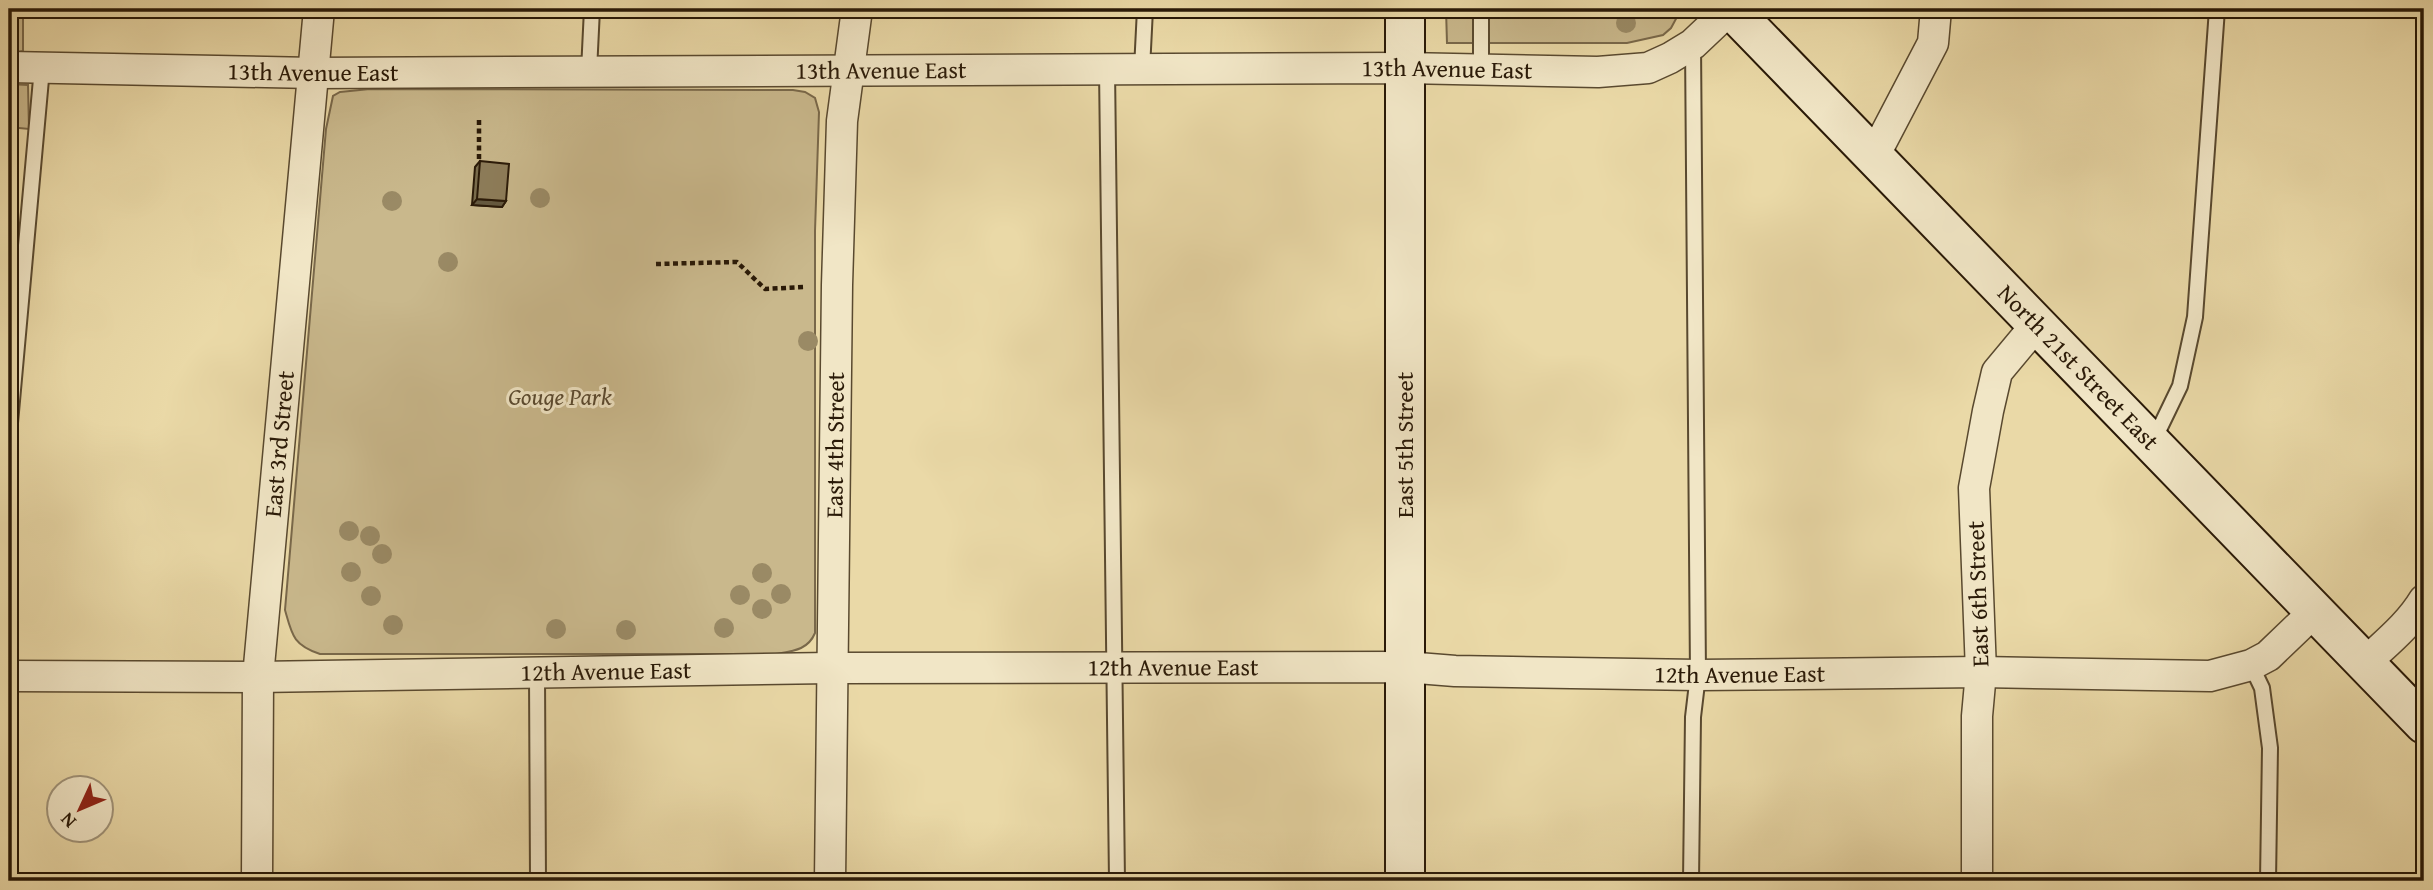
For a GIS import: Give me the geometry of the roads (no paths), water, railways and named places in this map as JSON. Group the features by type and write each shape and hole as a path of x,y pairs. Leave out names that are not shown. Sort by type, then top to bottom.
{"street":[{"name":"East 3rd Street","path":"257,881 258,677 319,9"},
{"name":"East 4th Street","path":"830,881 837,285 842,121 857,9"},
{"name":"East 5th Street","path":"1405,9 1405,881"},
{"name":"13th Avenue East","path":"9,67 313,73 1405,68 1624,71 1648,68 1693,44 1731,9"},
{"name":"North 21st Street East","path":"1731,9 2424,724"},
{"path":"1874,156 1933,44 1936,9"},
{"name":"East 6th Street","path":"1977,881 1977,716 1981,672 1975,488 1997,372 2037,324"},
{"path":"2365,663 2402,629 2424,600"},
{"name":"12th Avenue East","path":"9,676 258,677 831,668 1116,667 1405,667 1455,671 1698,675 1981,672 2210,676 2251,665 2268,656 2315,611"}],"lane":[{"path":"589,71 592,9"},
{"path":"1142,69 1145,9"},
{"path":"1481,70 1482,9"},
{"path":"2152,443 2180,386 2195,317 2217,9"},
{"path":"1691,881 1693,717 1698,675 1693,44"},
{"path":"9,434 42,68"},
{"path":"1107,69 1118,881"},
{"path":"2251,665 2266,703 2270,748 2268,881"},
{"path":"537,674 538,881"}],"park label":[{"name":"Gouge Park","path":"560,397"}]}
